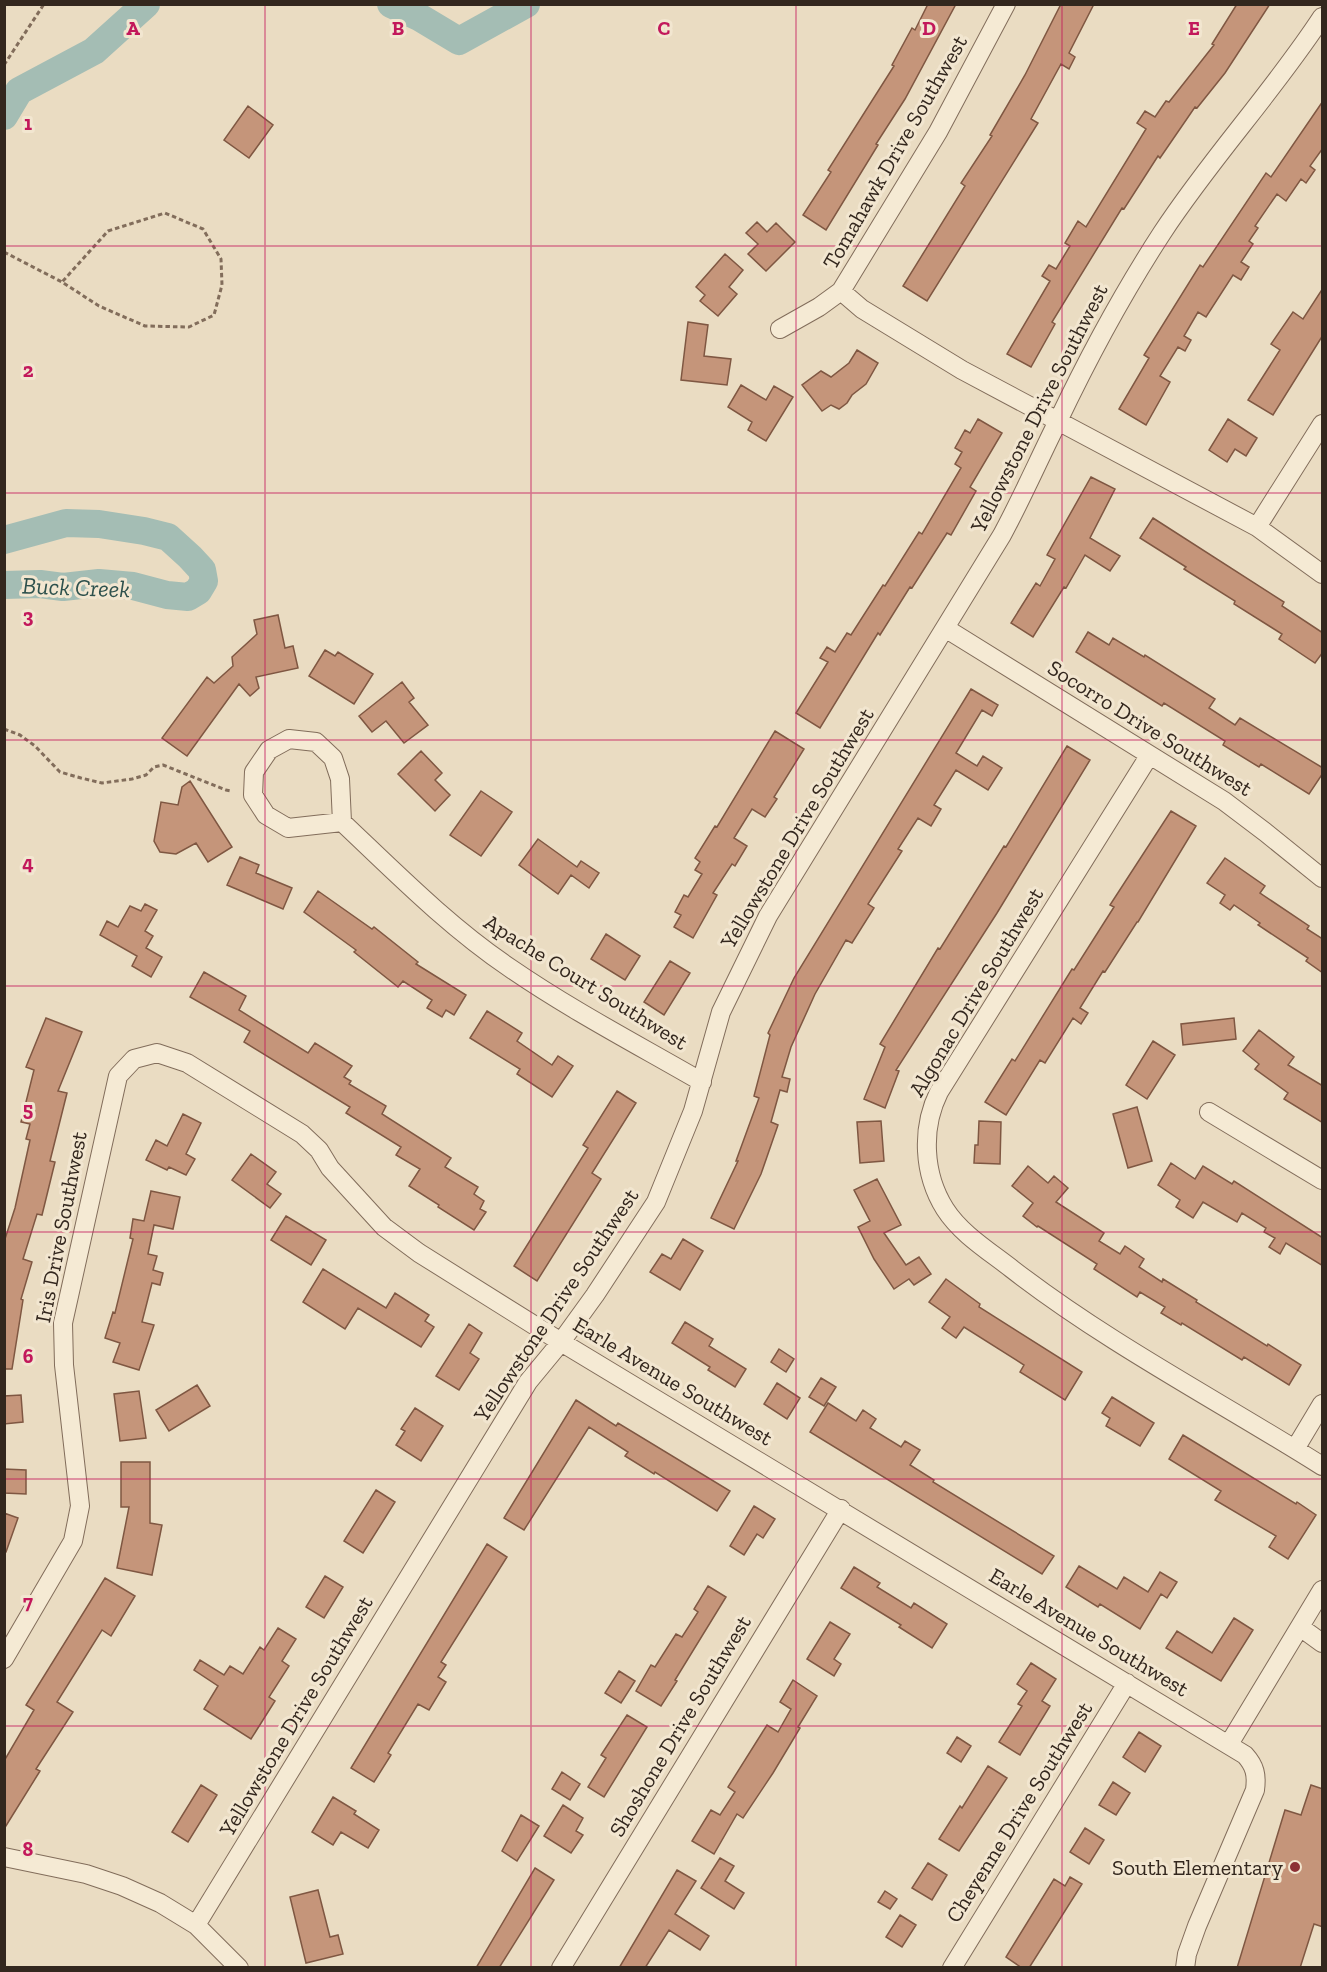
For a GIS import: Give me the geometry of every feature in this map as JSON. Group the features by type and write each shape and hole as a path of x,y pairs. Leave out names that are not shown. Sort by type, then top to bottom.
{"street":[{"name":"Tomahawk Drive Southwest","path":"780,328 819,307 841,291 938,132 1006,4"},
{"name":"Yellowstone Drive Southwest","path":"196,1925 528,1382 595,1295 656,1202 693,1112 721,1012 768,916 1007,525 1119,304 1164,231 1200,180 1292,62 1323,17"},
{"path":"841,291 862,309 962,370 1257,527 1323,574"},
{"path":"1257,527 1323,424"},
{"name":"Socorro Drive Southwest","path":"945,628 1246,817 1323,878"},
{"path":"289,739 316,742 333,758 340,779 342,822 288,828 266,816 253,795 254,772 269,750 289,739"},
{"name":"Algonac Drive Southwest","path":"1149,756 939,1092 933,1105 928,1127 929,1169 940,1201 954,1221 1034,1286 1116,1340 1295,1449"},
{"name":"Apache Court Southwest","path":"342,822 431,907 471,940 510,968 702,1082"},
{"name":"Earle Avenue Southwest","path":"109,1109 118,1076 134,1059 157,1053 187,1064 302,1134 319,1150 330,1168 384,1227 418,1253 561,1342 1245,1755 1251,1761 1256,1775 1255,1790 1197,1926 1187,1954 1185,1968"},
{"name":"Iris Drive Southwest","path":"4,1659 73,1541 80,1506 64,1365 63,1323 109,1109"},
{"path":"1209,1112 1323,1180"},
{"path":"1323,1404 1295,1449 1323,1466"},
{"name":"Shoshone Drive Southwest","path":"561,1968 841,1509"},
{"path":"1229,1744 1323,1590"},
{"path":"1300,1627 1323,1643"},
{"name":"Cheyenne Drive Southwest","path":"952,1968 1127,1683"},
{"path":"4,1857 86,1874 122,1886 160,1903 196,1925 239,1968"}],"path":[{"path":"4,65 44,4"},
{"path":"4,252 62,282 99,306 145,326 189,327 214,315 222,285 221,259 203,229 165,213 108,231 62,282"},
{"path":"4,729 20,735 35,746 60,772 81,778 102,783 132,779 146,775 154,767 163,765 231,791"}],"building":[{"path":"928,4 956,4 905,99 826,230 803,215 831,172 828,170 894,66 892,65 912,28 915,30"},
{"path":"1061,4 1094,4 1069,53 1075,57 1069,69 1061,64 1031,119 1038,123 927,301 903,286 965,186 961,183 992,136 990,135 1025,75"},
{"path":"1237,4 1270,4 1225,73 1197,108 1195,107 1160,158 1158,156 1124,209 1122,208 1052,322 1055,324 1031,367 1007,354 1050,281 1042,276 1049,265 1056,269 1070,246 1065,243 1078,221 1086,227 1146,129 1137,123 1145,111 1155,117 1166,101 1169,102 1214,45 1212,44"},
{"path":"1323,101 1323,148 1310,166 1315,170 1306,183 1301,179 1286,201 1277,194 1255,226 1258,228 1249,241 1253,244 1241,262 1249,267 1241,280 1233,275 1206,317 1198,312 1184,336 1191,340 1185,351 1178,347 1160,376 1170,382 1146,425 1119,409 1149,358 1144,355 1200,265 1203,267 1266,173 1271,177"},
{"path":"248,106 273,125 249,158 224,140"},
{"path":"757,222 767,232 776,223 795,242 766,271 748,254 758,244 746,233"},
{"path":"725,254 743,270 729,287 737,294 718,316 700,301 705,295 696,287"},
{"path":"1323,288 1323,335 1273,415 1248,400 1280,350 1271,344 1293,312 1303,319"},
{"path":"688,322 708,325 704,356 731,359 727,385 681,380"},
{"path":"857,350 878,363 866,384 839,409 831,405 822,411 802,385 821,371 831,377 849,363"},
{"path":"741,385 766,400 774,386 793,397 766,441 748,430 752,422 728,407"},
{"path":"978,419 1002,433 970,487 976,491 951,535 947,533 880,635 878,633 820,728 796,713 828,662 820,658 827,647 835,652 847,633 851,635 919,532 922,534 961,468 955,464 962,452 955,448 965,430 970,433"},
{"path":"1228,419 1257,438 1246,456 1235,449 1227,462 1209,450"},
{"path":"1091,477 1115,489 1090,538 1120,556 1110,571 1085,555 1033,637 1011,623 1036,583 1040,586 1055,559 1047,555"},
{"path":"1153,518 1284,602 1282,606 1323,633 1323,652 1315,663 1279,639 1282,634 1234,604 1235,601 1140,538"},
{"path":"278,615 285,648 293,646 298,668 256,677 259,688 250,696 239,684 187,756 162,738 207,677 214,683 233,666 232,657 257,634 254,620"},
{"path":"1088,632 1109,645 1113,638 1144,657 1145,655 1215,699 1209,708 1235,725 1240,718 1323,768 1323,773 1309,794 1261,764 1259,767 1223,745 1225,741 1164,703 1162,706 1076,652"},
{"path":"325,650 335,656 338,652 373,674 354,704 309,676"},
{"path":"402,682 414,698 409,702 428,725 404,743 386,721 372,732 359,716"},
{"path":"971,689 998,705 992,716 982,710 956,753 977,766 983,756 1002,768 988,790 956,770 934,805 941,809 931,826 918,818 898,849 902,851 868,904 874,908 852,943 846,940 815,994 791,1047 782,1077 790,1079 787,1092 780,1090 771,1122 778,1125 761,1174 734,1229 711,1218 738,1161 736,1161 759,1098 754,1096 770,1035 768,1033 794,978"},
{"path":"775,731 804,749 774,797 777,799 765,817 752,809 734,838 747,846 735,866 732,864 713,893 717,895 693,938 674,927 681,915 675,912 684,895 688,897 702,874 695,870 700,862 695,858 715,826 717,827"},
{"path":"1067,746 1090,760 997,913 896,1070 899,1071 885,1108 864,1099 885,1047 880,1044 938,948 940,949 1004,846 1006,847"},
{"path":"421,751 442,773 435,780 450,795 435,811 398,774"},
{"path":"190,781 232,847 208,862 196,843 176,854 160,852 154,841 161,802 178,805 182,787"},
{"path":"481,791 512,812 481,856 450,835"},
{"path":"1171,811 1196,826 1138,922 1080,1008 1088,1013 1081,1024 1073,1018 1045,1063 1040,1060 1006,1115 985,1102 1012,1059 1015,1061 1072,969 1074,970 1114,907 1110,905"},
{"path":"538,839 577,867 581,861 599,873 589,888 571,875 558,894 519,865"},
{"path":"240,857 259,865 256,873 292,888 283,909 227,885"},
{"path":"1225,858 1265,886 1260,893 1309,926 1307,929 1323,937 1323,973 1306,961 1308,958 1258,925 1260,923 1234,905 1230,910 1220,903 1225,895 1207,883"},
{"path":"318,891 372,929 374,927 418,962 416,964 466,995 454,1015 446,1010 442,1017 427,1008 432,1000 403,981 398,987 354,952 356,950 304,912"},
{"path":"145,904 157,910 145,931 153,936 146,948 162,957 151,977 132,966 137,956 100,935 107,921 118,927 130,906 141,911"},
{"path":"606,934 640,956 625,980 591,959"},
{"path":"670,961 690,973 664,1015 644,1002"},
{"path":"204,972 246,996 239,1010 308,1053 315,1043 352,1066 344,1077 351,1081 349,1084 386,1106 382,1114 451,1158 445,1167 478,1187 474,1194 484,1201 480,1209 486,1212 474,1230 409,1186 420,1169 396,1155 401,1147 346,1113 350,1107 244,1042 250,1031 190,997"},
{"path":"487,1011 522,1033 517,1041 552,1065 558,1056 573,1066 552,1097 517,1074 520,1069 470,1038"},
{"path":"46,1018 82,1032 58,1091 67,1093 50,1161 55,1162 42,1215 37,1214 23,1259 32,1262 21,1299 23,1300 12,1369 4,1369 4,1242 15,1208 30,1140 26,1139 30,1124 21,1122 34,1070 26,1067"},
{"path":"1234,1018 1236,1039 1183,1045 1181,1024"},
{"path":"1259,1030 1294,1057 1288,1065 1323,1086 1323,1123 1284,1099 1288,1093 1255,1069 1259,1064 1243,1051"},
{"path":"1153,1041 1175,1055 1147,1099 1126,1085"},
{"path":"617,1091 636,1103 592,1173 601,1179 537,1281 514,1266 588,1148 583,1145"},
{"path":"1137,1107 1152,1161 1128,1168 1113,1114"},
{"path":"183,1114 201,1123 186,1154 195,1159 186,1175 169,1167 167,1170 146,1160 156,1140 167,1146"},
{"path":"881,1121 884,1161 860,1163 857,1122"},
{"path":"979,1121 1001,1122 1000,1164 974,1163 975,1145 978,1145"},
{"path":"251,1154 276,1172 267,1184 281,1194 270,1208 232,1180"},
{"path":"1171,1163 1195,1179 1203,1166 1232,1184 1234,1181 1323,1238 1323,1266 1286,1243 1280,1254 1269,1247 1275,1238 1264,1232 1266,1228 1242,1213 1237,1222 1203,1202 1193,1218 1176,1207 1180,1200 1158,1185"},
{"path":"1028,1166 1048,1183 1054,1176 1068,1188 1056,1202 1104,1233 1099,1241 1120,1254 1125,1246 1144,1259 1139,1267 1162,1282 1163,1279 1197,1300 1196,1302 1301,1365 1289,1385 1244,1357 1242,1360 1182,1323 1181,1325 1161,1313 1165,1307 1140,1292 1137,1297 1094,1269 1097,1264 1023,1216 1033,1203 1012,1186"},
{"path":"877,1179 901,1225 884,1233 906,1265 919,1257 931,1274 914,1285 909,1279 894,1289 874,1259 858,1227 870,1221 854,1190"},
{"path":"151,1191 180,1197 173,1229 154,1225 148,1254 157,1256 153,1270 163,1273 160,1285 152,1283 142,1322 154,1325 139,1370 113,1362 120,1343 105,1338 113,1312 115,1313 133,1239 130,1238 133,1219 144,1221"},
{"path":"286,1216 326,1240 311,1265 271,1240"},
{"path":"683,1239 703,1251 680,1290 650,1272 662,1254 671,1259"},
{"path":"323,1269 386,1308 395,1293 429,1315 425,1321 434,1327 421,1347 358,1308 345,1329 303,1302"},
{"path":"946,1279 980,1304 979,1307 1082,1372 1065,1400 1020,1372 1024,1365 964,1327 956,1338 942,1328 950,1317 929,1302"},
{"path":"685,1322 713,1339 709,1346 746,1369 735,1387 708,1370 710,1367 672,1343"},
{"path":"469,1324 482,1333 470,1353 479,1359 459,1390 436,1376"},
{"path":"779,1349 794,1359 786,1372 771,1362"},
{"path":"821,1378 836,1387 824,1406 809,1397"},
{"path":"777,1383 800,1398 787,1419 764,1404"},
{"path":"197,1385 210,1406 169,1431 156,1410"},
{"path":"139,1391 146,1438 120,1441 114,1394"},
{"path":"21,1395 23,1422 4,1424 4,1396"},
{"path":"1112,1397 1154,1423 1140,1446 1106,1426 1110,1418 1102,1413"},
{"path":"576,1400 616,1426 618,1423 730,1491 717,1511 625,1456 628,1452 589,1427 524,1530 504,1518"},
{"path":"828,1403 856,1421 863,1410 876,1419 870,1428 901,1447 905,1441 920,1450 910,1465 934,1480 933,1482 1054,1556 1042,1574 810,1432"},
{"path":"415,1408 443,1426 421,1461 396,1445 405,1431 401,1429"},
{"path":"1183,1435 1316,1515 1288,1559 1269,1547 1276,1536 1215,1500 1221,1491 1169,1459"},
{"path":"121,1462 150,1462 150,1523 162,1525 152,1575 117,1568 129,1507 121,1507"},
{"path":"4,1469 26,1470 26,1494 4,1493"},
{"path":"376,1490 395,1502 363,1553 344,1541"},
{"path":"754,1506 775,1519 763,1538 757,1534 744,1555 730,1546"},
{"path":"4,1513 18,1518 6,1552 4,1552"},
{"path":"487,1544 507,1557 441,1662 446,1665 438,1677 446,1682 429,1710 418,1704 388,1753 391,1755 374,1782 351,1768"},
{"path":"1079,1566 1117,1589 1124,1577 1148,1592 1160,1572 1177,1582 1167,1598 1161,1594 1140,1629 1100,1604 1098,1607 1066,1587"},
{"path":"854,1567 880,1583 877,1587 911,1608 914,1603 947,1624 932,1648 899,1627 901,1625 841,1588"},
{"path":"325,1576 343,1587 324,1618 306,1607"},
{"path":"105,1578 135,1596 111,1636 102,1630 57,1702 73,1712 36,1769 40,1771 4,1829 4,1761 34,1710 26,1705"},
{"path":"708,1586 726,1597 661,1706 636,1691 651,1665 655,1667 676,1634 682,1637 698,1612 694,1609"},
{"path":"1234,1618 1253,1630 1221,1681 1166,1648 1177,1631 1212,1653"},
{"path":"830,1622 850,1634 834,1659 841,1664 834,1676 807,1659"},
{"path":"278,1628 296,1639 282,1661 289,1666 269,1697 275,1701 251,1739 204,1709 218,1686 194,1670 200,1660 224,1675 230,1666 243,1674 260,1647 264,1650"},
{"path":"1031,1663 1056,1679 1042,1701 1050,1706 1020,1755 999,1742 1022,1706 1018,1704 1027,1691 1017,1684"},
{"path":"619,1671 635,1681 621,1703 605,1693"},
{"path":"793,1680 817,1696 773,1773 743,1818 737,1814 714,1854 692,1841 711,1810 720,1815 735,1792 728,1787 767,1725 778,1732 791,1709 780,1702"},
{"path":"627,1715 647,1727 604,1797 588,1787 606,1758 601,1755"},
{"path":"1139,1732 1161,1746 1145,1772 1123,1757"},
{"path":"957,1737 971,1746 961,1762 947,1753"},
{"path":"988,1766 1007,1778 959,1851 939,1839 960,1806 962,1808"},
{"path":"562,1772 580,1784 570,1800 552,1789"},
{"path":"1113,1782 1130,1793 1116,1815 1099,1805"},
{"path":"201,1785 217,1795 188,1842 172,1832"},
{"name":"South Elementary","path":"1311,1785 1323,1789 1323,1927 1314,1924 1300,1968 1237,1968 1285,1810 1301,1815"},
{"path":"333,1797 356,1811 354,1814 379,1830 368,1848 341,1832 333,1845 312,1832"},
{"path":"563,1805 583,1818 576,1831 583,1835 571,1853 544,1836"},
{"path":"521,1815 539,1826 517,1861 502,1851"},
{"path":"1085,1828 1104,1840 1089,1864 1070,1852"},
{"path":"720,1858 734,1866 725,1881 744,1893 734,1909 701,1888"},
{"path":"928,1863 947,1875 932,1900 912,1888"},
{"path":"535,1868 554,1880 499,1968 476,1968"},
{"path":"677,1870 696,1881 675,1914 709,1936 700,1950 669,1930 645,1968 619,1968"},
{"path":"1070,1877 1082,1884 1029,1968 1022,1968 1006,1957 1054,1879 1065,1886"},
{"path":"318,1890 330,1937 338,1935 343,1954 306,1963 290,1897"},
{"path":"885,1891 897,1899 890,1909 878,1902"},
{"path":"900,1915 916,1925 902,1947 886,1937"}],"waterway":[{"name":"Buck Creek","path":"4,116 19,91 94,51 146,4"},
{"name":"Buck Creek","path":"391,4 419,17 459,41 526,4"},
{"name":"Buck Creek","path":"4,540 66,523 99,524 144,531 168,537 202,570 204,581 198,591 188,597 167,595 133,586 99,583 63,587 40,584 4,585"}],"place":[{"name":"South Elementary","path":"1295,1867"}]}
